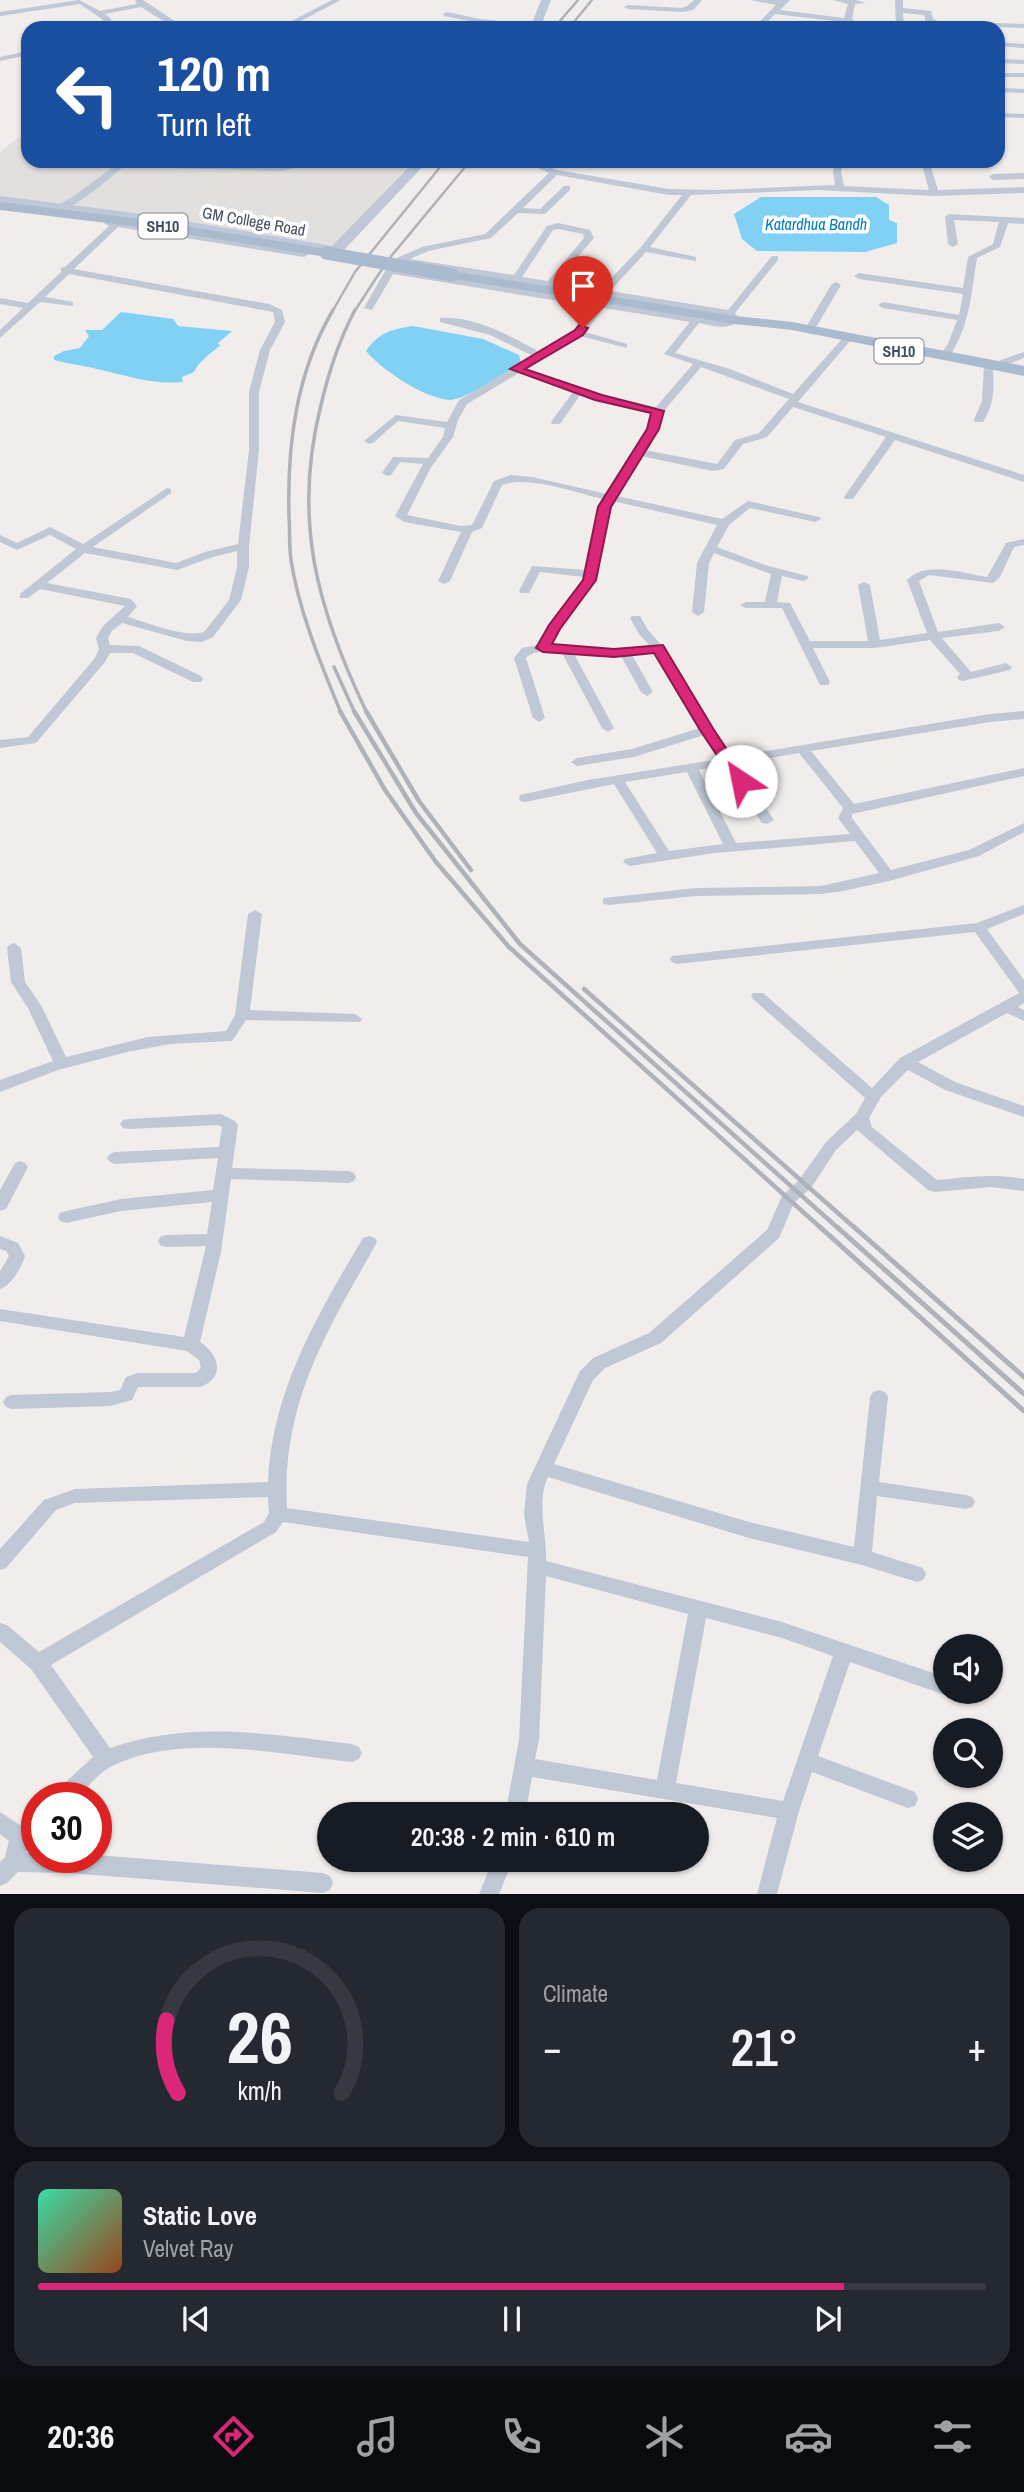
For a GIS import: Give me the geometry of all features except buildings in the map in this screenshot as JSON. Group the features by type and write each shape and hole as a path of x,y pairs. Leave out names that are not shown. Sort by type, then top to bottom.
{"main road":[{"name":"SH10","path":"0,208 162,226 727,316 846,341 1024,371"},
{"name":"SH10","path":"773,325 810,329 945,355 1024,377"}],"street":[{"path":"293,21 323,10 337,0"},
{"path":"537,21 546,0"},
{"path":"628,7 682,10 690,8 698,0"},
{"path":"754,0 784,2"},
{"path":"836,0 862,3"},
{"path":"899,0 900,21"},
{"path":"0,14 46,5 81,2 107,21"},
{"path":"99,13 140,2 168,21"},
{"path":"765,21 784,2"},
{"path":"847,21 852,2"},
{"path":"901,10 928,13 932,21"},
{"path":"775,12 834,21"},
{"path":"447,14 481,21"},
{"path":"1005,25 1024,26"},
{"path":"1005,45 1024,46"},
{"path":"0,59 21,54"},
{"path":"1005,61 1024,62"},
{"path":"1005,75 1024,75"},
{"path":"1005,90 1024,91"},
{"path":"1005,115 1024,116"},
{"path":"59,208 122,168"},
{"path":"74,209 91,199 125,168"},
{"name":"GM College Road","path":"0,200 336,249 415,168"},
{"path":"544,168 645,189 688,193 732,188 840,188 934,193 1024,190"},
{"path":"369,308 390,271 400,260 425,249 488,236 517,210 553,168"},
{"path":"837,168 840,188"},
{"path":"927,168 934,193"},
{"path":"993,177 1024,176"},
{"path":"517,210 542,212 567,188"},
{"path":"604,292 644,249 688,193"},
{"path":"0,208 304,254"},
{"path":"953,244 949,217 1024,221"},
{"path":"945,355 958,336 969,292 973,257 997,245 1004,220"},
{"path":"0,335 64,270 116,224"},
{"path":"516,279 550,228 558,226 587,232 589,238 550,284"},
{"path":"644,249 693,259"},
{"path":"390,271 728,325 727,316 775,258"},
{"path":"400,260 604,292 727,316"},
{"path":"64,270 277,310 280,322 265,350 254,392 254,450 243,567 235,600 209,635 202,638 187,637 120,619"},
{"path":"859,276 969,292"},
{"path":"810,329 836,285"},
{"path":"0,301 70,303"},
{"path":"601,305 579,333 463,401 450,426 448,437 429,461 401,516 408,520 468,529 479,524 498,483 503,479 532,480 724,523"},
{"path":"883,305 962,318"},
{"path":"443,320 472,324 494,331 539,356"},
{"path":"696,320 669,352 674,357 700,362 793,401 1024,480"},
{"path":"579,333 624,346"},
{"path":"638,452 717,468 739,442 764,435 846,341"},
{"path":"979,420 990,400 991,366 1024,355"},
{"path":"543,648 553,628 592,574 602,515 609,498 653,429 658,411 700,362"},
{"path":"516,369 579,390 658,411"},
{"path":"556,422 579,390"},
{"path":"369,442 396,418 450,426"},
{"path":"849,497 893,435"},
{"path":"387,473 397,459 429,461"},
{"path":"24,596 83,549 167,491"},
{"path":"698,612 703,563 724,523 748,504 815,519"},
{"path":"444,581 468,529"},
{"path":"0,538 17,547 50,530 83,549 177,567 209,554 243,546"},
{"path":"1006,667 966,676 934,637 913,580 915,576 929,572 989,581 994,578 1010,545 1024,542"},
{"path":"710,548 777,572 803,578"},
{"path":"525,591 536,568 592,574"},
{"path":"771,603 777,572"},
{"path":"0,744 32,740 102,659 105,649 102,638 107,629 131,606 127,601 37,585"},
{"path":"864,585 875,644"},
{"path":"746,605 786,605 824,682"},
{"path":"636,618 658,648 707,730 767,820"},
{"path":"805,645 875,644 999,627"},
{"path":"565,648 608,728"},
{"path":"539,718 520,658 526,651 565,648 625,653 658,648"},
{"path":"105,649 135,649 197,679"},
{"path":"625,653 647,692"},
{"path":"524,798 617,779 990,718 1024,715"},
{"path":"577,762 634,753 707,730"},
{"path":"803,750 850,809"},
{"path":"691,767 731,846"},
{"path":"889,877 845,818 850,809 1024,772"},
{"path":"617,779 665,855"},
{"path":"609,901 696,892 821,890 889,877 974,853 1024,827"},
{"path":"630,862 731,846 752,847 858,837"},
{"path":"677,959 979,927 1024,909"},
{"path":"0,1087 62,1065 160,1040 227,1037 242,1015 255,914"},
{"path":"979,927 1024,990"},
{"path":"14,947 18,982 35,1007 62,1065"},
{"path":"758,996 874,1098"},
{"path":"518,1802 529,1740 537,1558 533,1500 543,1468 586,1376 599,1363 655,1338 773,1234 789,1200 805,1184 831,1146 861,1118 874,1098 905,1062 1024,997"},
{"path":"1007,1007 1024,1016"},
{"path":"242,1015 355,1018"},
{"path":"905,1062 950,1086 1024,1112"},
{"path":"861,1118 865,1130 934,1186 984,1181 1008,1181 1024,1185"},
{"path":"128,1124 221,1119 230,1125 214,1240 191,1345"},
{"path":"115,1157 227,1152"},
{"path":"0,1205 20,1167"},
{"path":"224,1173 348,1177"},
{"path":"66,1217 121,1205 220,1195"},
{"path":"166,1241 214,1240"},
{"path":"0,1242 12,1247 17,1256 0,1283"},
{"path":"38,1663 270,1527 278,1514 278,1458 289,1409 309,1350 369,1242"},
{"path":"0,1315 191,1345 205,1354 209,1363 209,1370 200,1380 138,1380 132,1382 126,1395 110,1399 12,1402"},
{"path":"862,1557 879,1398"},
{"path":"543,1468 749,1530 862,1557 917,1574"},
{"path":"870,1488 966,1502"},
{"path":"0,1562 50,1505 75,1496 276,1489"},
{"path":"278,1514 537,1558 844,1650 933,1682"},
{"path":"665,1790 699,1607"},
{"path":"0,1631 38,1663 106,1759"},
{"path":"767,1894 805,1760 844,1650"},
{"path":"81,1782 106,1759 159,1744 214,1738 352,1753"},
{"path":"805,1760 908,1800"},
{"path":"526,1767 789,1811"},
{"path":"0,1821 20,1838 7,1869 69,1863 323,1883"},
{"path":"489,1894 498,1872"}],"shaded area":[{"path":"21,136 21,168 410,168 333,249 0,200 0,152"}],"water":[{"name":"Katardhua Bandh","path":"761,197 876,197 889,205 889,220 897,223 897,243 865,252 757,251 742,239 734,214"},
{"path":"121,312 173,319 178,326 232,331 217,344 221,345 202,361 194,372 182,377 183,382 151,381 54,360 54,356 64,351 80,348 89,336 85,330 102,330"},
{"path":"413,326 483,339 519,355 521,363 465,396 449,400 439,398 404,382 366,351 375,340 386,333"}],"railway":[{"path":"560,21 578,0"},
{"path":"575,21 592,0"},
{"path":"332,312 355,272 439,168"},
{"path":"354,312 388,260 464,168"},
{"path":"333,310 310,359 296,410 290,463 289,517 291,560 299,599 341,712"},
{"path":"354,312 335,356 321,405 309,487 310,525 314,563 323,600 349,675 366,711"},
{"path":"334,667 354,712"},
{"path":"366,711 419,801 471,870"},
{"path":"341,712 385,790 436,862 509,947 822,1229"},
{"path":"354,712 416,813 520,944 839,1229"},
{"path":"584,989 856,1229"},
{"path":"820,1227 1024,1411"},
{"path":"837,1227 1024,1394"},
{"path":"854,1227 1024,1377"}],"route":[{"path":"583,328 579,333 516,369 599,397 658,411 653,429 604,507 592,574 553,628 543,648 625,653 658,648 741,781"}]}
